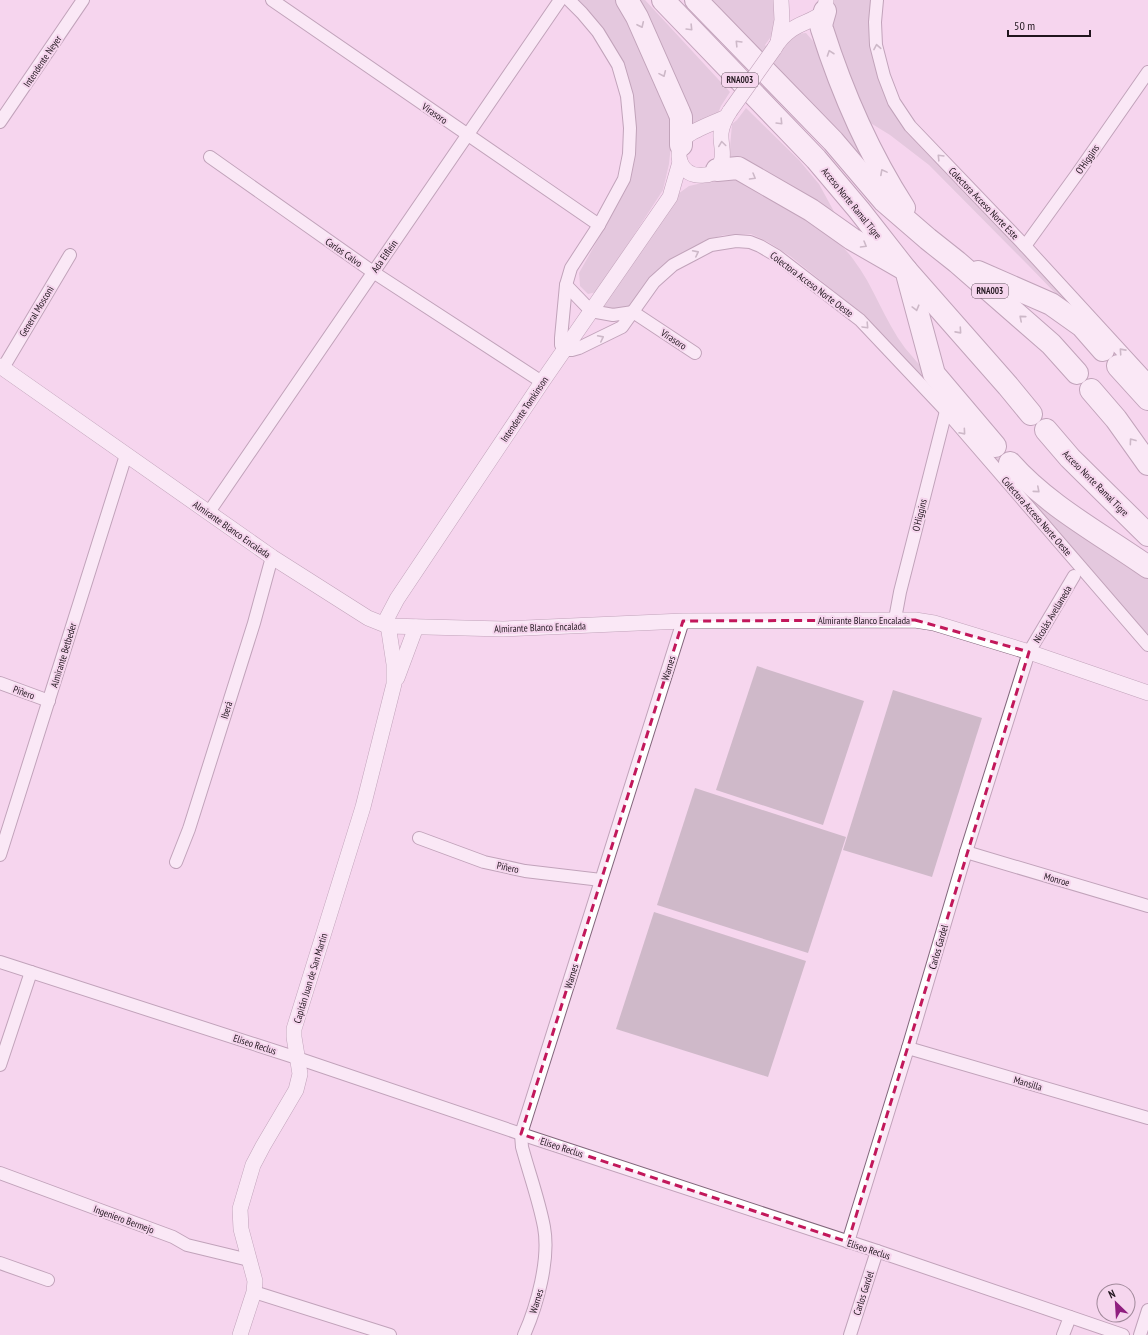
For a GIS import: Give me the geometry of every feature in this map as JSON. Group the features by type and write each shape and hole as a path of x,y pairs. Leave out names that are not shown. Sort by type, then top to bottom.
{"highway":[{"path":"627,0 637,17 681,117 680,154"},
{"name":"Acceso Norte Ramal Tigre","path":"663,0 816,159 859,210 906,270 1031,414"},
{"name":"RNA003","path":"696,0 833,141 884,201 1051,344 1077,373"},
{"path":"826,6 822,29 830,56 860,130 890,187 928,239"},
{"path":"707,173 738,168 811,210 852,239 906,270 934,374 995,446"},
{"path":"957,262 1051,304 1082,326 1103,350"},
{"path":"1118,366 1148,400"},
{"path":"1091,390 1116,419 1148,464"},
{"name":"Acceso Norte Ramal Tigre","path":"1046,430 1070,458 1148,535"},
{"path":"1010,463 1058,507 1145,565"}],"street":[{"name":"Intendente Neyer","path":"0,122 83,0"},
{"name":"Virasoro","path":"272,0 599,225"},
{"name":"Ada Elflein","path":"209,512 560,0"},
{"path":"565,350 561,345 560,338 566,285 571,268 599,225 624,179 629,154 630,128 627,96 618,65 598,32 569,0"},
{"path":"776,45 782,20 781,0"},
{"name":"Colectora Acceso Norte Este","path":"877,0 875,22 876,45 884,76 894,102 910,126 1025,246 1148,380"},
{"path":"728,114 688,136 680,154 683,169 688,173 707,173 722,162 724,150 721,132 728,114 776,45 792,29 819,17 826,6"},
{"name":"O'Higgins","path":"1025,246 1148,72"},
{"name":"Intendente Tomkinson","path":"388,626 387,618 397,598 542,382 670,197 680,154"},
{"name":"Carlos Calvo","path":"210,157 373,272 542,382"},
{"name":"Intendente Tomkinson","path":"670,197 707,173"},
{"name":"Colectora Acceso Norte Oeste","path":"565,350 579,348 622,327 654,282 673,265 711,245 736,241 750,242 760,246 777,256 860,320 946,411 1148,645"},
{"name":"General Mosconi","path":"1,367 70,255"},
{"path":"566,285 591,312 613,315 633,312"},
{"name":"Virasoro","path":"633,312 695,353"},
{"name":"Almirante Blanco Encalada","path":"1,367 272,557 368,618 388,626 502,629 683,621 915,620 934,623 1029,652 1148,693"},
{"name":"O'Higgins","path":"895,619 900,592 946,411"},
{"name":"Almirante Betbeder","path":"0,855 126,454"},
{"name":"Iberá","path":"176,862 189,829 247,645 272,557"},
{"name":"Nicolás Avellaneda","path":"1029,652 1074,576"},
{"name":"Warnes","path":"524,1335 541,1282 545,1248 544,1228 522,1147 521,1134 683,621"},
{"name":"Capitán Juan de San Martín","path":"388,626 394,664 394,684"},
{"name":"Capitán Juan de San Martín","path":"240,1335 254,1292 255,1281 241,1229 240,1209 254,1165 263,1146 296,1090 300,1074 294,1029 363,807 394,684 416,627"},
{"name":"Carlos Gardel","path":"848,1242 908,1048 966,852 1029,652"},
{"name":"Piñero","path":"0,683 49,701"},
{"name":"Piñero","path":"419,838 484,862 525,871 601,880"},
{"name":"Monroe","path":"966,852 1148,906"},
{"name":"Eliseo Reclus","path":"0,962 297,1058 521,1134 877,1251 1122,1335"},
{"path":"0,1065 31,972"},
{"name":"Mansilla","path":"908,1048 1148,1118"},
{"name":"Ingeniero Bermejo","path":"0,1173 173,1237 188,1245 249,1260"},
{"name":"Carlos Gardel","path":"850,1335 877,1251"},
{"path":"0,1262 48,1280"},
{"path":"254,1292 390,1335"},
{"path":"1140,1335 1148,1310"},
{"path":"1063,1335 1070,1317"}],"highlighted area":[{"path":"915,620 1029,652 848,1242 521,1134 683,621"}],"shaded area":[{"path":"577,0 618,0 671,114 672,135 669,164 663,190 597,292 588,294 580,286 579,273 628,186 632,173 636,141 633,95 624,68 613,44"},
{"path":"632,0 645,0 730,92 721,106 716,118 691,128"},
{"path":"708,0 774,0 775,31 765,45 776,58 791,38 795,35 806,33 813,41 879,180"},
{"path":"832,0 876,0 873,33 893,106 914,139 1113,346 1148,393 1091,330 929,165 890,135 864,119 829,21"},
{"path":"746,108 799,160 819,184 837,217 729,159 732,124"},
{"path":"729,173 773,196 837,241 853,259 867,280 891,326 905,348 1020,482 1148,577 1148,640 943,400 901,354 855,308 790,256 768,242 751,234 724,235 706,240 691,251 626,314 602,310 608,294 675,196 689,186 715,180"},
{"path":"757,666 864,701 823,825 716,790"},
{"path":"893,690 982,718 932,877 843,850"},
{"path":"695,788 846,837 808,953 657,905"},
{"path":"654,912 806,961 768,1077 616,1029"}]}
